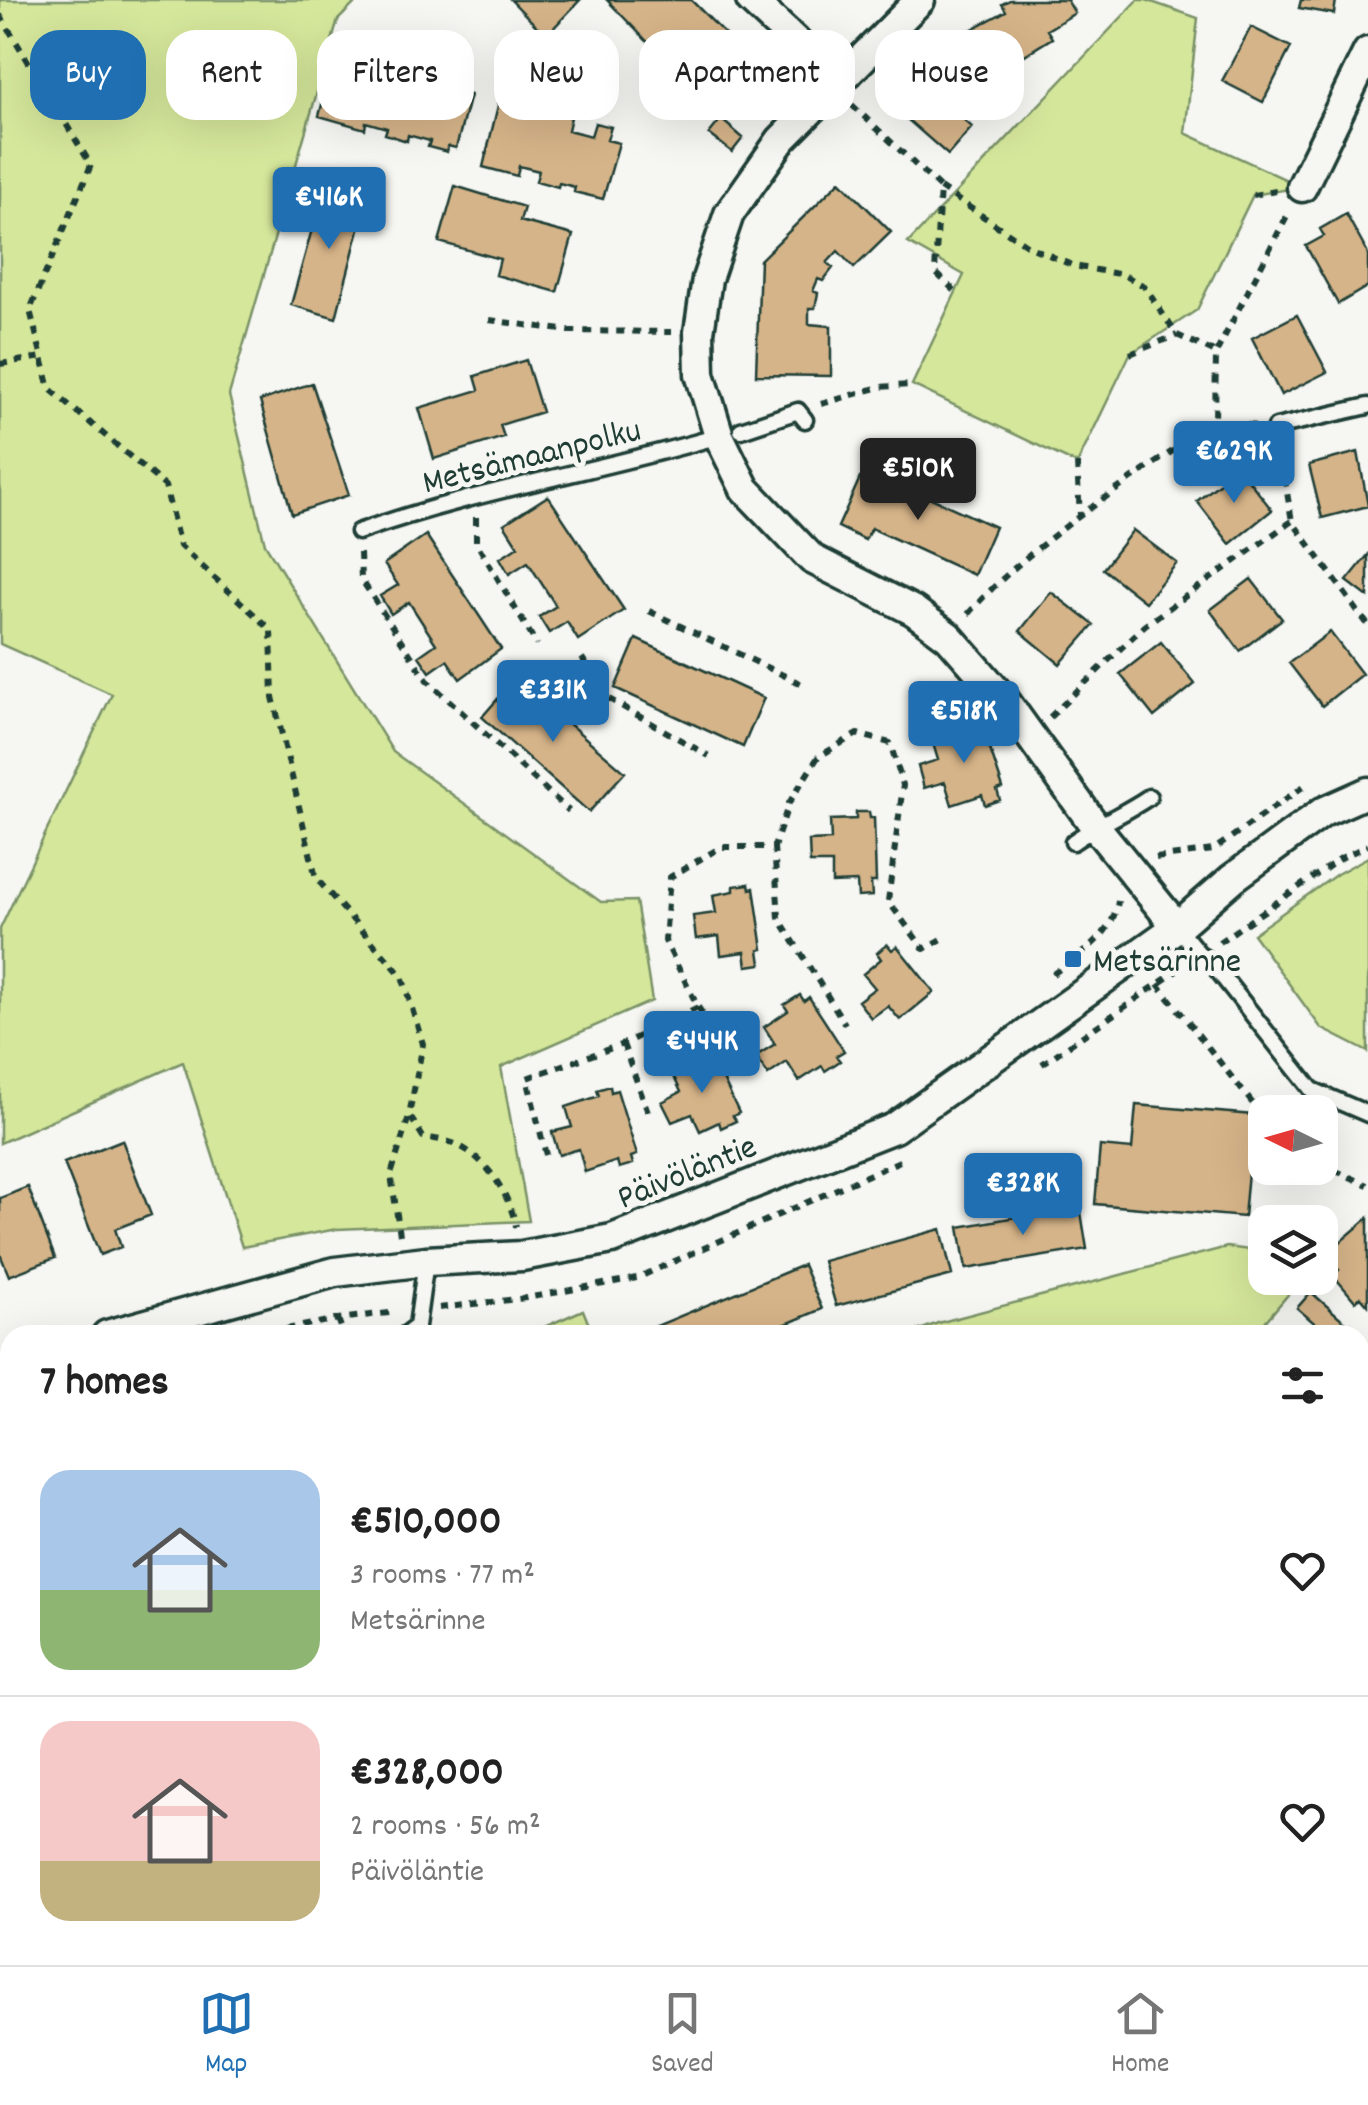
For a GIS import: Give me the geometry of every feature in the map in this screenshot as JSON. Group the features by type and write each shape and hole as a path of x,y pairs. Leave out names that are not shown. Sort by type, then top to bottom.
{"street":[{"path":"751,0 784,30"},
{"path":"855,87 920,0"},
{"path":"1302,186 1368,52"},
{"path":"810,120 781,140 729,214 706,279 699,332 700,374 730,433 745,490 812,560 914,611 948,637 1005,701 1084,834 1142,866 1177,927"},
{"name":"Päivöläntie","path":"143,1325 335,1272 522,1256 612,1239 894,1128 1177,927 1234,878 1324,812 1368,792"}],"lane":[{"path":"1276,427 1368,406"},
{"name":"Metsämaanpolku","path":"358,532 476,496 802,416"},
{"path":"1084,834 1120,817 1149,797"},
{"path":"1177,927 1200,955 1211,962 1312,1090 1368,1114"},
{"path":"415,1263 416,1325"}],"path":[{"path":"0,15 91,164 30,310 50,389 166,486 180,546 271,630 273,697 316,878 402,976 423,1044 409,1115 390,1175 415,1263"},
{"path":"855,96 940,188 1028,246 1074,266 1124,275 1146,284 1177,334 1216,353"},
{"path":"1215,422 1216,353 1302,186"},
{"path":"940,188 934,272 956,292"},
{"path":"489,320 569,331 699,332"},
{"path":"1130,354 1177,334"},
{"path":"0,364 42,357"},
{"path":"802,416 880,387 912,384"},
{"path":"952,606 968,614 986,594 1080,518 1215,422 1276,427 1292,521 1368,625"},
{"path":"1077,464 1080,518"},
{"path":"476,496 476,542 537,645"},
{"path":"1045,721 1145,625 1292,521"},
{"path":"358,532 361,580 427,680 569,810"},
{"path":"648,611 804,686"},
{"path":"582,658 609,699 709,756"},
{"path":"845,1024 779,918 774,847 789,802 818,757 858,734 890,743 903,785 888,901 924,949 944,938"},
{"path":"1259,914 1368,844"},
{"path":"748,1080 698,1006 664,941 670,877 722,847 774,847"},
{"path":"1052,975 1116,920 1119,886 1142,866 1213,850"},
{"path":"1158,984 1248,1098"},
{"path":"546,1155 527,1078 623,1044 698,1006"},
{"path":"623,1044 650,1118"},
{"path":"409,1115 423,1137 457,1144 494,1175 514,1212"},
{"path":"1338,1172 1368,1185"},
{"path":"338,1319 340,1325"}],"green space":[{"path":"0,0 358,0 338,20 335,30 317,30 317,92 229,395 265,544 393,752 601,902 636,901 652,1001 501,1067 529,1221 337,1229 242,1247 183,1062 0,1143 0,929 112,694 0,644"},
{"path":"1138,0 1198,18 1185,133 1302,187 1253,195 1197,310 1130,354 1077,464 912,385 964,275 908,243"},
{"path":"1368,857 1368,1052 1321,1028 1253,934 1337,874"},
{"path":"1227,1247 1248,1250 1248,1295 1288,1295 1262,1325 933,1325"},
{"path":"583,1310 589,1325 549,1325"}],"building":[{"path":"511,0 580,0 552,30 540,30"},
{"path":"607,0 691,0 721,30 639,30 639,33"},
{"path":"1010,0 1067,0 1075,13 1047,30 1052,38 1024,55 1024,30 971,30 1006,11 1002,4"},
{"path":"1301,0 1336,0 1334,14 1299,8"},
{"path":"1251,27 1291,47 1263,102 1222,81"},
{"path":"333,120 463,120 456,148 448,146 447,152 428,147 430,141 408,135 407,141 385,134 387,128 366,122 365,129"},
{"path":"494,120 570,120 568,130 591,136 595,123 611,127 607,140 619,143 603,199 574,192 575,187 536,181 539,171 519,166 517,176 483,167"},
{"path":"722,120 743,138 732,152 709,134"},
{"path":"908,120 964,120 972,127 948,155"},
{"path":"840,181 891,232 854,268 838,251 827,263 833,268 823,281 818,279 813,291 818,293 815,308 809,308 809,324 831,326 831,376 756,375 760,260"},
{"path":"324,186 367,198 336,318 291,305"},
{"path":"455,186 524,207 520,221 573,235 557,292 496,275 500,259 439,242"},
{"path":"1346,214 1368,254 1368,286 1338,304 1306,246 1324,236 1320,229"},
{"path":"1297,315 1327,372 1281,395 1252,338"},
{"path":"526,360 542,412 500,425 504,437 434,459 419,408 479,390 475,376"},
{"path":"312,383 349,495 292,514 260,401"},
{"path":"1358,452 1368,506 1322,518 1309,465"},
{"path":"1239,468 1272,510 1230,544 1197,501"},
{"path":"860,478 884,490 889,479 995,527 974,575 871,528 865,540 838,527"},
{"path":"548,496 624,610 578,640 567,622 549,633 539,617 556,606 528,562 509,574 500,558 518,546 504,524"},
{"path":"1133,530 1177,563 1145,602 1103,569"},
{"path":"426,535 501,649 460,679 447,660 430,672 419,656 436,644 409,602 391,614 380,596 398,585 384,564"},
{"path":"1368,555 1368,597 1347,581"},
{"path":"1251,579 1282,619 1240,651 1210,610"},
{"path":"1051,592 1094,625 1060,664 1020,631"},
{"path":"1330,632 1362,674 1322,706 1289,663"},
{"path":"636,639 764,698 743,747 615,688"},
{"path":"1161,642 1195,684 1154,717 1120,674"},
{"path":"516,678 625,772 589,812 482,717"},
{"path":"976,721 977,726 982,725 1003,788 997,790 1000,800 985,805 982,795 952,805 945,782 924,788 918,766 938,760 932,740 963,731 962,725"},
{"path":"856,812 869,812 870,818 874,818 876,882 871,882 872,896 858,897 857,882 832,883 832,863 810,863 809,841 831,840 830,820 856,819"},
{"path":"749,884 750,889 754,888 763,949 759,950 761,964 747,966 745,952 721,955 719,936 696,939 693,916 716,913 713,895"},
{"path":"887,944 892,950 897,946 934,992 900,1020 888,1006 871,1018 858,1001 875,988 863,974 881,959 877,953"},
{"path":"800,995 804,1001 809,997 844,1051 836,1056 840,1061 825,1071 822,1066 799,1081 787,1062 768,1075 756,1056 775,1044 764,1027 788,1011 784,1005"},
{"path":"706,1055 709,1060 713,1058 739,1113 733,1116 736,1121 721,1128 719,1122 700,1131 692,1114 672,1122 662,1102 681,1092 674,1077 696,1066 693,1061"},
{"path":"610,1086 611,1092 617,1090 637,1155 631,1157 633,1164 619,1168 617,1161 585,1172 579,1149 559,1155 552,1132 572,1127 566,1107 599,1096 597,1090"},
{"path":"1136,1105 1248,1115 1244,1217 1095,1204 1100,1146 1132,1149"},
{"path":"122,1140 151,1215 115,1229 121,1247 100,1255 64,1163"},
{"path":"28,1187 55,1258 9,1276 0,1254 0,1198"},
{"path":"1080,1206 1087,1249 966,1269 959,1227"},
{"path":"1368,1218 1368,1305 1361,1297 1355,1301 1338,1281 1338,1244"},
{"path":"941,1229 952,1275 836,1306 823,1261"},
{"path":"803,1265 822,1309 784,1325 659,1325"},
{"path":"1308,1295 1314,1295 1345,1322 1317,1325 1297,1308"}],"place":[{"name":"Metsärinne","path":"1073,959"}]}
